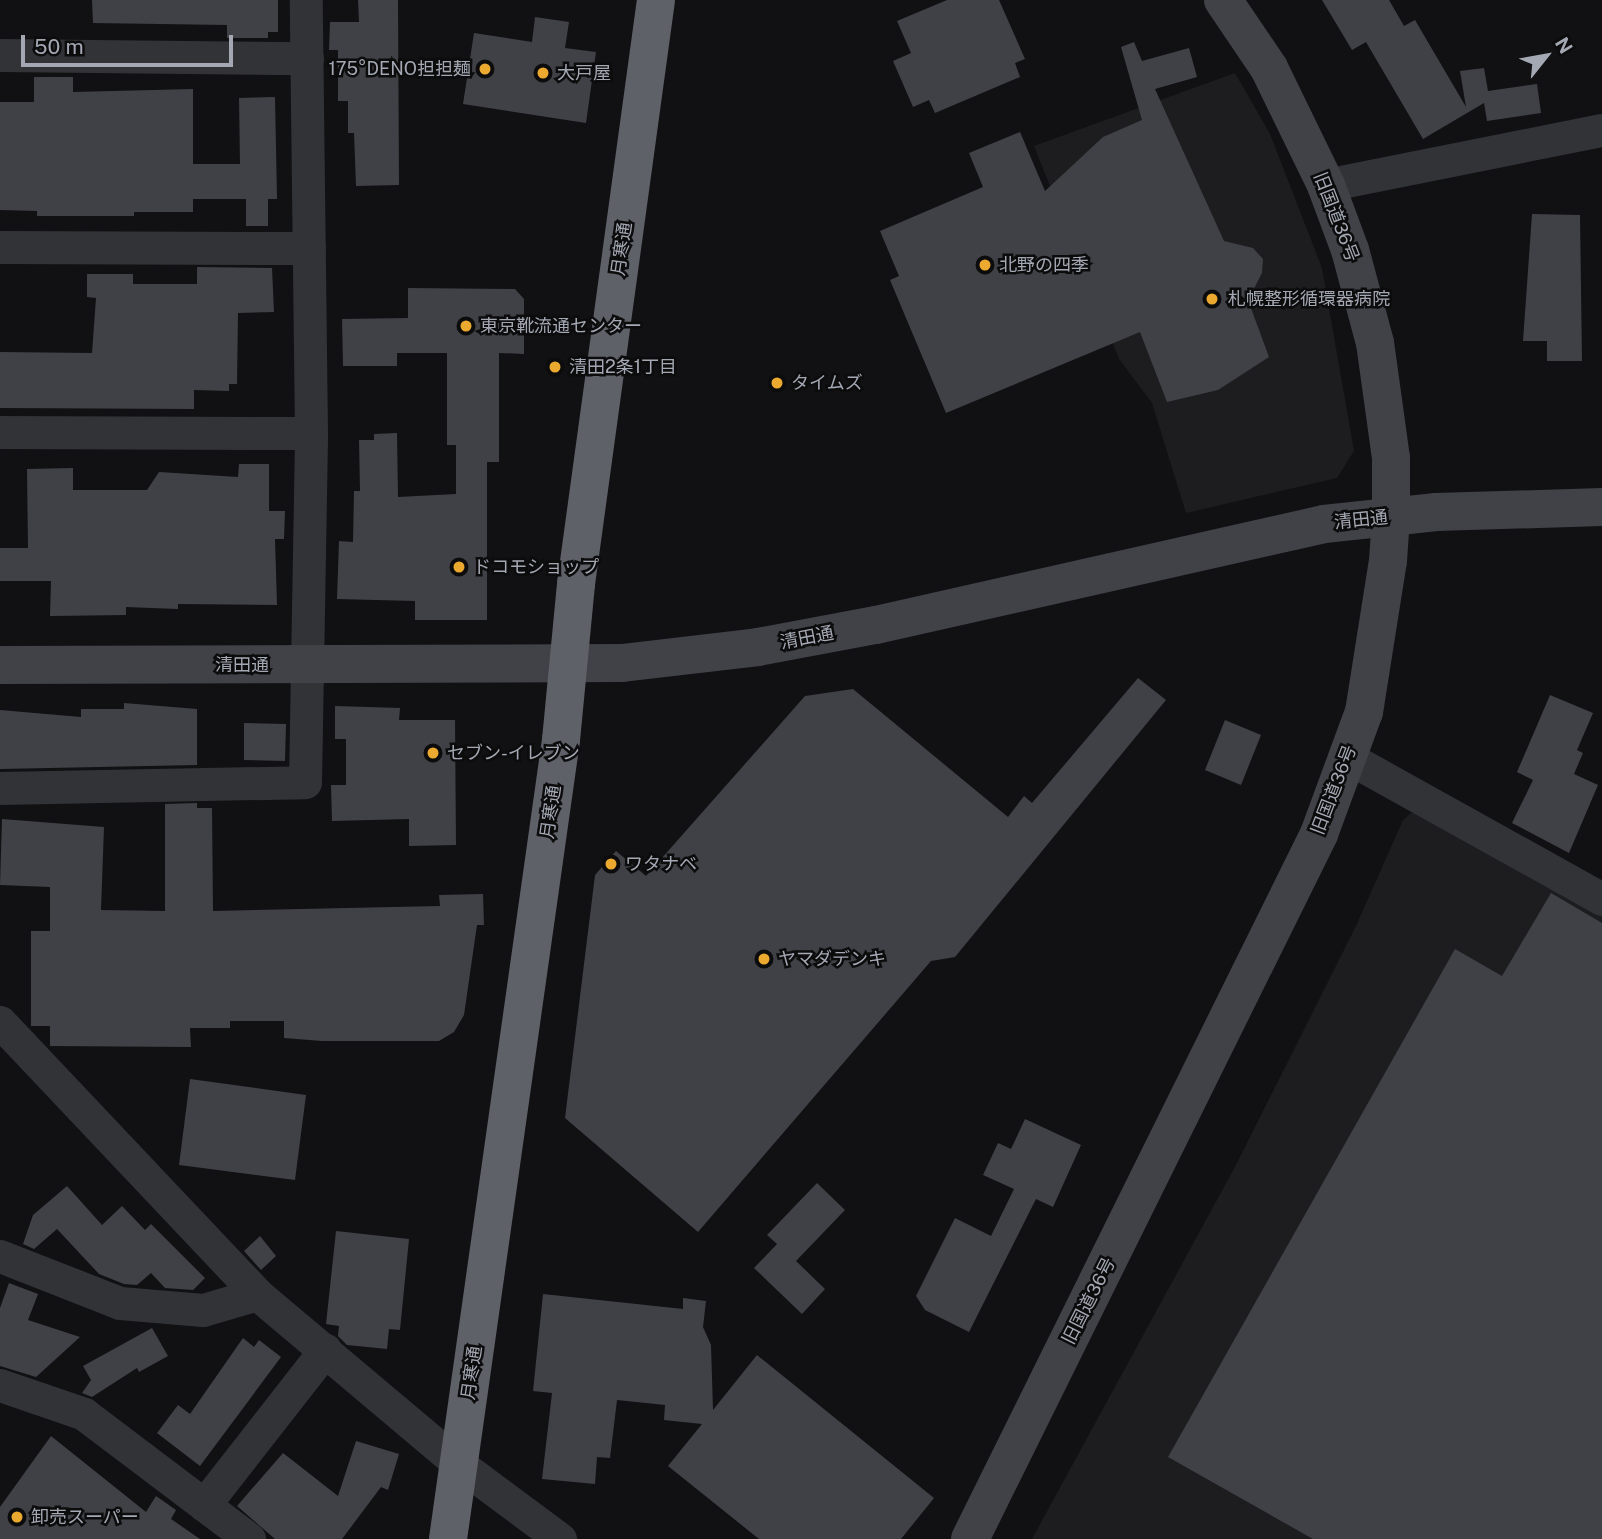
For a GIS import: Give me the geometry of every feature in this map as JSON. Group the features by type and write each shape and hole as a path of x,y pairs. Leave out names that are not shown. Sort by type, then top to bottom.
{"highway":[{"name":"月寒通","path":"448,1539 561,740 567,664 656,0"}],"street":[{"path":"0,788 305,782 311,433 306,0"},
{"name":"旧国道36号","path":"970,1539 1312,846 1364,712 1388,561 1391,517 1391,458 1375,343 1350,250 1326,185 1269,68 1223,0"},
{"path":"0,55 307,58"},
{"path":"1326,185 1602,130"},
{"path":"0,247 309,248"},
{"path":"0,432 311,433"},
{"name":"清田通","path":"0,665 622,663 758,647 989,602 1237,542 1391,517 1602,507"},
{"path":"1347,757 1602,899"},
{"path":"1,1024 257,1294 459,1464 560,1539"},
{"path":"0,1256 120,1303 203,1310 257,1294"},
{"path":"204,1505 325,1350"},
{"path":"0,1385 84,1414 249,1539"}],"shaded area":[{"name":"札幌整形循環器病院","path":"1235,73 1270,134 1322,268 1354,451 1337,478 1186,513 1152,403 1119,359 1034,146"},
{"path":"1417,808 1602,916 1602,1539 1032,1539 1236,1165 1356,926 1403,820"}],"building":[{"path":"92,0 278,0 278,32 268,32 268,38 227,38 227,25 93,23"},
{"path":"358,0 398,0 399,185 356,186 354,133 348,133 348,101 338,101 338,50 329,50 330,22 359,22"},
{"path":"947,0 999,0 1025,59 1015,63 1020,77 935,113 929,100 913,107 893,61 911,53 897,21"},
{"path":"1322,0 1389,0 1404,26 1415,20 1466,107 1460,71 1484,68 1488,91 1537,84 1541,113 1487,121 1484,103 1423,139 1366,42 1352,50"},
{"path":"535,17 569,22 565,48 596,52 586,123 463,104 474,33 532,42"},
{"path":"1134,42 1142,61 1189,48 1197,77 1155,89 1224,241 1253,248 1263,259 1262,273 1248,300 1269,357 1218,390 1167,402 1140,332 946,413 890,280 899,276 880,231 983,187 969,153 1020,132 1045,191 1103,137 1142,120 1121,47"},
{"path":"34,77 73,77 73,92 193,89 193,164 240,164 239,98 275,97 277,199 268,199 268,226 246,226 246,199 193,199 193,212 134,212 134,216 37,216 37,211 0,210 0,102 34,102"},
{"path":"1532,214 1580,215 1582,361 1547,361 1547,341 1523,341"},
{"path":"197,267 272,268 274,312 238,313 237,384 229,384 229,391 194,390 194,409 0,408 0,352 92,353 96,298 87,297 87,274 133,274 133,284 197,284"},
{"path":"408,288 515,289 524,299 524,354 499,353 499,462 487,462 487,620 415,620 415,601 337,599 339,541 353,542 354,491 360,491 359,440 374,440 374,434 397,433 398,497 456,494 456,445 447,445 447,353 397,353 397,366 343,366 342,319 408,318"},
{"path":"239,464 269,464 269,511 285,511 284,539 275,539 277,605 178,604 178,609 126,607 126,615 50,616 51,581 0,581 0,548 28,548 27,469 73,468 73,490 147,490 159,472 238,477"},
{"name":"ヤマダデンキ","path":"1138,678 1166,700 955,957 931,961 698,1232 565,1118 595,875 616,851 646,876 805,696 853,689 1008,817 1024,796 1032,803"},
{"path":"1550,695 1593,713 1577,750 1583,753 1574,774 1598,785 1569,853 1512,823 1533,780 1517,772"},
{"path":"124,703 197,709 197,765 0,769 0,710 81,717 81,709 124,709"},
{"path":"335,706 400,708 399,720 455,720 456,845 409,846 409,819 332,821 331,785 346,785 346,739 335,739"},
{"path":"1225,720 1261,735 1241,785 1205,770"},
{"path":"244,723 286,724 285,761 244,760"},
{"path":"197,803 197,808 212,808 213,911 440,906 439,895 483,894 484,925 477,925 464,1015 454,1032 439,1041 322,1041 284,1038 284,1021 230,1021 230,1028 190,1028 191,1047 50,1046 50,1026 31,1026 31,931 50,931 50,887 0,885 2,819 104,827 101,910 165,911 165,804"},
{"path":"1551,893 1602,923 1602,1539 1313,1539 1168,1457 1455,949 1502,976"},
{"path":"190,1079 306,1095 295,1180 179,1165"},
{"path":"1025,1119 1081,1145 1053,1207 1036,1199 969,1332 925,1310 916,1296 955,1218 991,1236 1014,1189 983,1175 998,1143 1011,1149"},
{"path":"817,1183 845,1210 796,1261 825,1289 802,1314 754,1268 777,1244 767,1235"},
{"path":"67,1186 102,1225 122,1206 145,1230 151,1224 205,1278 193,1290 165,1288 151,1273 137,1285 124,1284 99,1274 57,1229 34,1249 23,1244 33,1215"},
{"path":"336,1231 409,1239 400,1330 389,1329 387,1349 347,1345 338,1336 339,1326 326,1324"},
{"path":"260,1236 276,1256 261,1270 244,1251"},
{"path":"9,1283 38,1294 28,1320 80,1337 36,1377 0,1366 0,1308"},
{"path":"543,1294 683,1309 683,1298 706,1301 703,1327 711,1345 713,1410 757,1355 934,1498 901,1539 759,1539 668,1466 702,1424 664,1420 665,1405 617,1400 610,1458 597,1457 595,1484 542,1479 552,1393 533,1391"},
{"path":"152,1328 168,1356 139,1372 137,1368 92,1397 82,1393 91,1380 83,1366"},
{"path":"243,1338 254,1347 259,1340 281,1357 200,1466 157,1433 178,1405 190,1414"},
{"path":"51,1436 146,1512 156,1496 176,1510 171,1519 200,1539 0,1539 0,1507"},
{"path":"356,1441 399,1454 388,1490 381,1487 342,1539 275,1539 237,1506 283,1453 338,1496"}],"place":[{"name":"175°DENO担担麺","path":"485,69"},
{"name":"大戸屋","path":"543,73"},
{"name":"北野の四季","path":"985,265"},
{"name":"札幌整形循環器病院","path":"1212,299"},
{"name":"東京靴流通センター","path":"466,326"},
{"name":"清田2条1丁目","path":"555,367"},
{"name":"タイムズ","path":"777,383"},
{"name":"ドコモショップ","path":"459,567"},
{"name":"セブン-イレブン","path":"433,753"},
{"name":"ワタナベ","path":"611,864"},
{"name":"ヤマダデンキ","path":"764,959"},
{"name":"卸売スーパー","path":"17,1517"}]}
